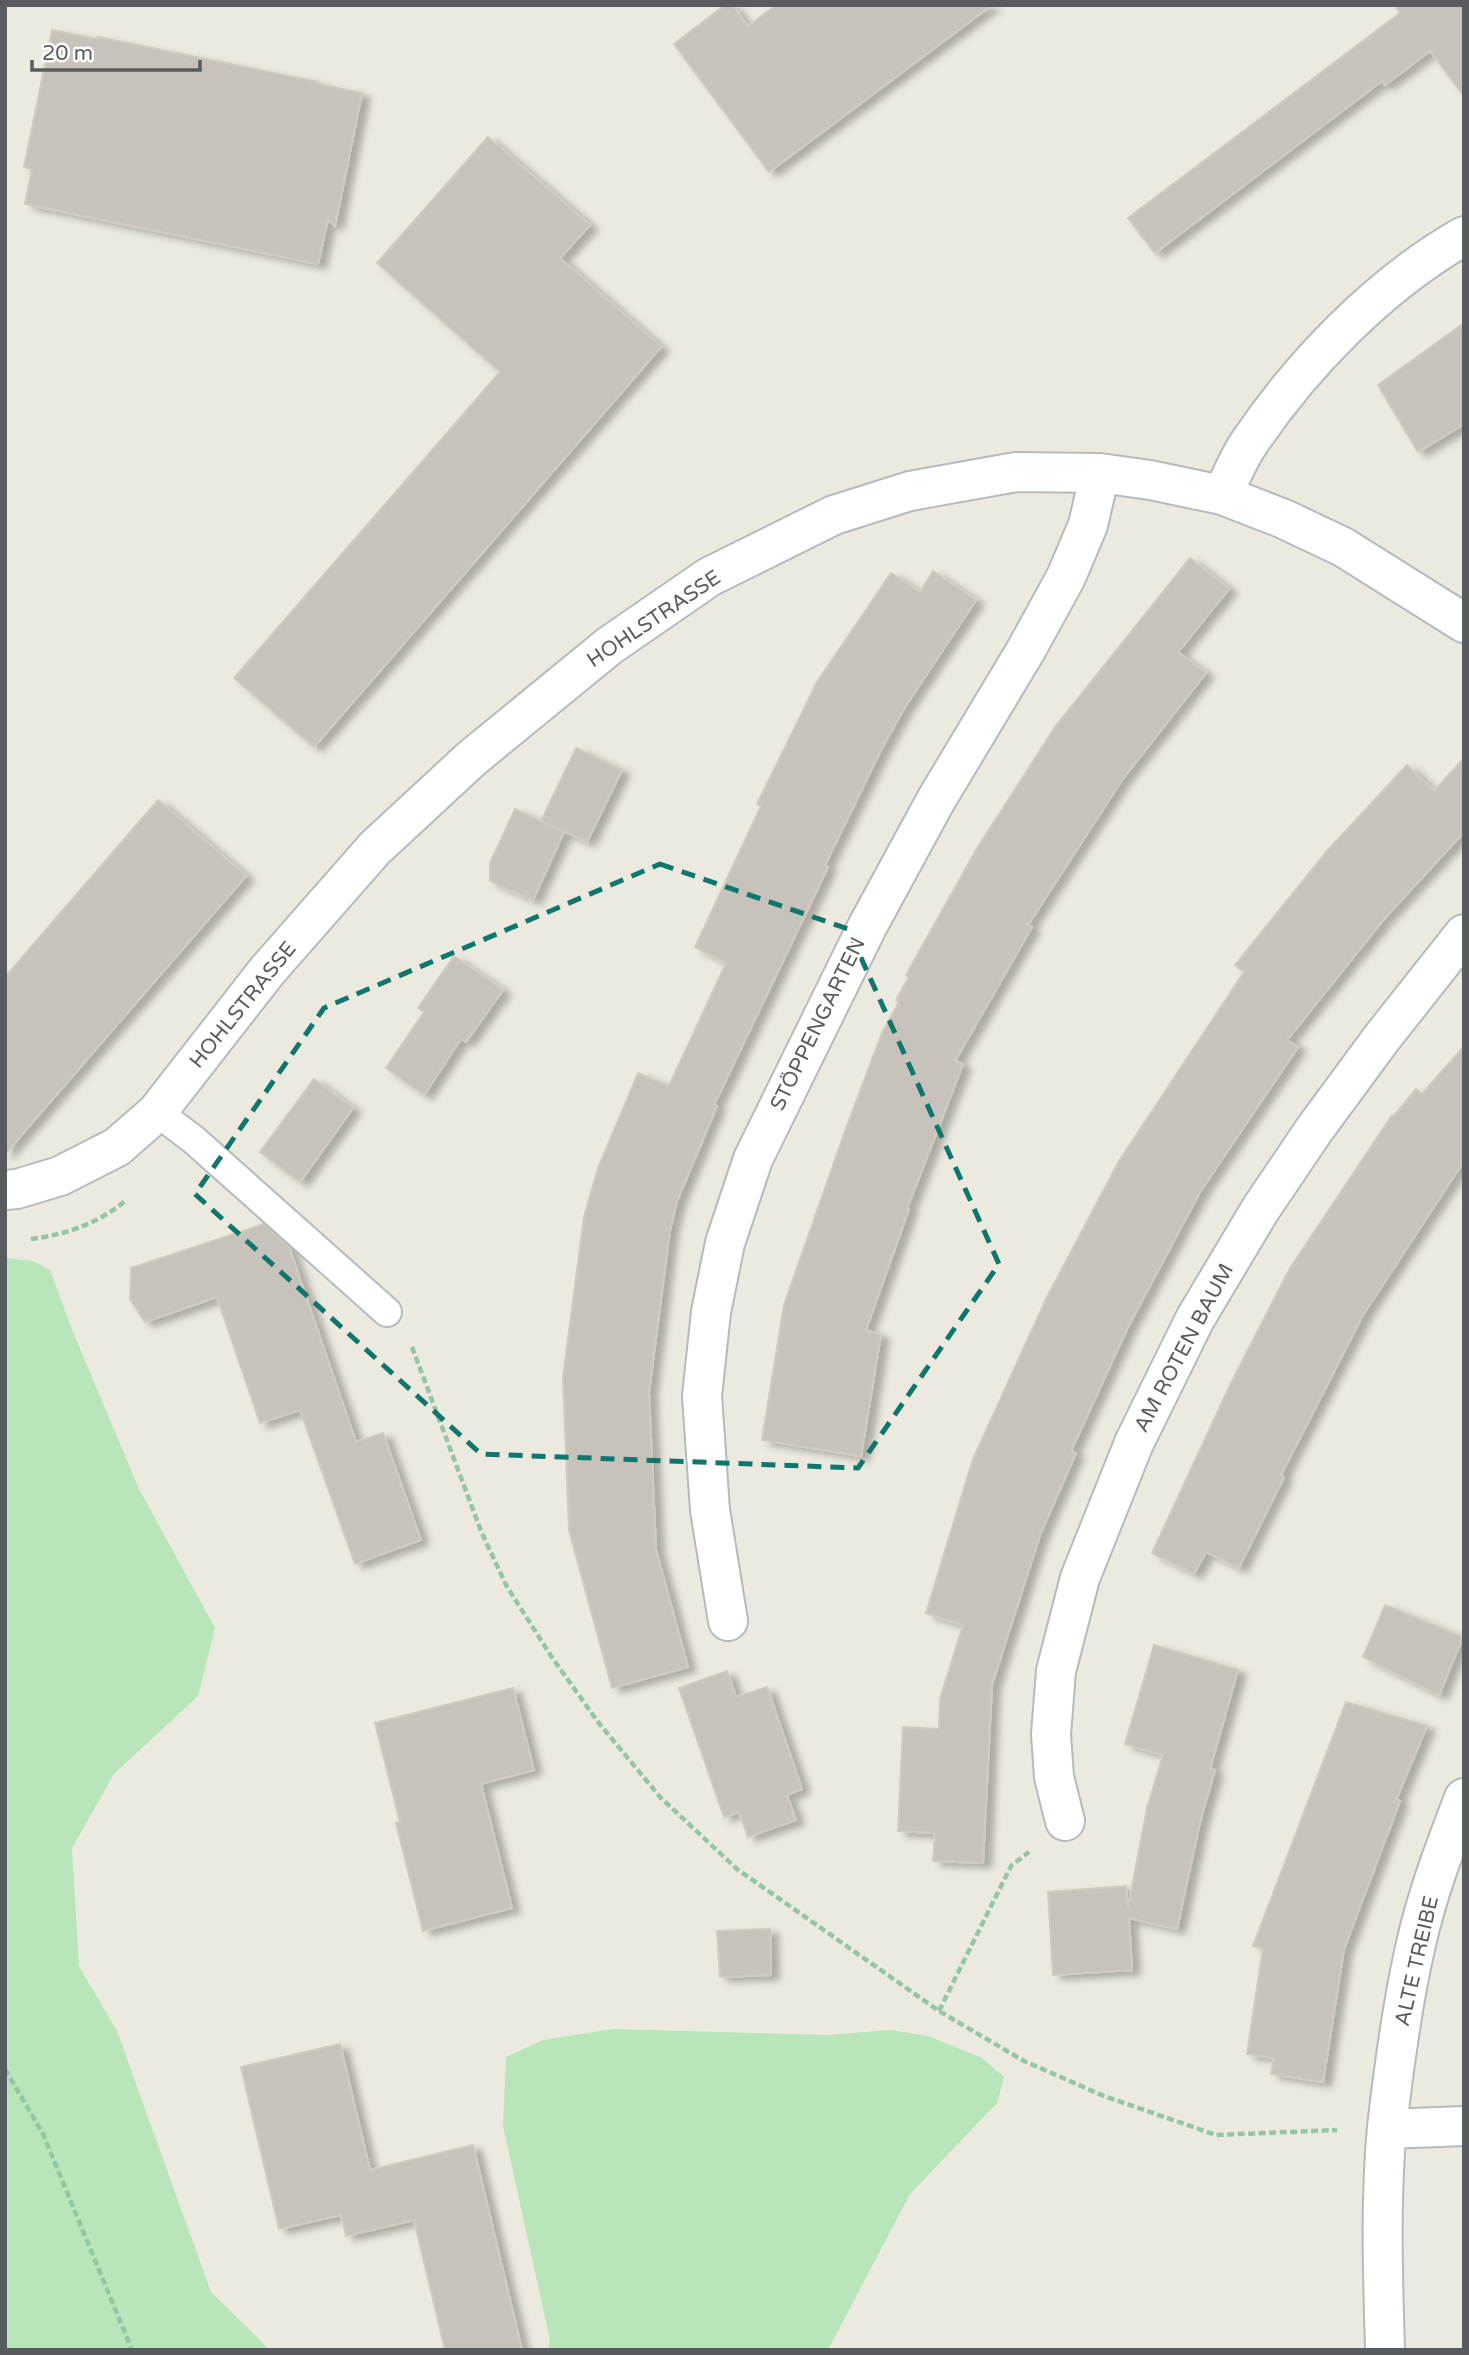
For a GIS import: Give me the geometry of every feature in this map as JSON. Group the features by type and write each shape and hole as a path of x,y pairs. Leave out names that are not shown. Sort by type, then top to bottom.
{"street":[{"path":"1222,495 1248,444 1289,390 1347,326 1388,288 1464,236"},
{"name":"HOHLSTRASSE","path":"5,1190 60,1177 117,1147 158,1112 267,971 374,848 471,759 608,646 709,578 834,516 910,491 1016,472 1100,473 1150,480 1222,495 1284,519 1343,547 1464,623"},
{"name":"STÖPPENGARTEN","path":"728,1622 710,1510 702,1396 711,1312 729,1231 752,1159 867,927 936,800 1026,650 1066,577 1087,525 1100,473"},
{"name":"AM ROTEN BAUM","path":"1065,1821 1054,1777 1051,1734 1056,1671 1080,1578 1134,1443 1195,1318 1260,1210 1314,1130 1381,1039 1464,934"},
{"name":"ALTE TREIBE","path":"1385,2350 1382,2238 1387,2129 1399,2038 1416,1943 1464,1798"},
{"path":"1387,2129 1464,2126"}],"lane":[{"path":"158,1112 194,1140 387,1312"}],"path":[{"path":"387,1312 407,1336 481,1531 506,1585 551,1657 598,1722 660,1797 737,1869 939,2011 1024,2061 1104,2096 1216,2135 1387,2129"},
{"path":"939,2011 1011,1866 1065,1821"},
{"path":"5,2069 43,2134 132,2350"}],"highlighted area":[{"path":"660,864 848,929 999,1264 858,1468 481,1454 195,1194 324,1008"}],"green space":[{"path":"5,1258 33,1261 50,1270 139,1489 215,1628 198,1696 114,1774 72,1848 79,1966 117,2031 211,2292 270,2350 5,2350"},
{"path":"613,2029 828,2035 891,2030 928,2036 982,2058 1004,2077 997,2103 910,2194 828,2350 548,2350 550,2340 503,2126 506,2057 543,2040"}],"building":[{"path":"725,5 732,5 748,26 776,5 992,5 769,172 674,44"},
{"path":"1395,5 1464,5 1464,96 1430,51 1385,85 1382,81 1155,253 1128,218 1400,13"},
{"path":"52,30 97,39 98,37 362,93 335,226 328,219 318,264 25,204 32,169 24,167"},
{"path":"488,137 590,225 560,258 661,347 314,747 234,678 500,372 377,263"},
{"path":"1464,323 1464,424 1418,452 1378,385"},
{"path":"1190,558 1229,589 1178,652 1206,673 1122,780 1028,925 1032,927 955,1061 963,1064 907,1209 866,1330 881,1335 861,1456 762,1440 784,1305 882,1033 909,977 906,975 976,850 1055,727"},
{"path":"933,571 976,600 905,707 882,748 714,1105 717,1106 677,1201 670,1230 649,1392 656,1550 688,1667 612,1688 569,1530 563,1377 584,1217 598,1168 638,1073 669,1086 726,963 695,947 761,806 757,804 817,682 891,573 920,592"},
{"path":"576,748 622,770 587,842 541,821"},
{"path":"1464,758 1464,832 1384,919 1287,1040 1298,1047 1200,1192 1127,1329 1071,1451 1076,1453 1040,1535 992,1685 983,1863 933,1861 935,1833 898,1831 903,1727 939,1729 940,1699 963,1625 926,1613 973,1459 1046,1299 1119,1161 1244,972 1235,965 1327,851 1407,765 1434,791"},
{"path":"158,800 246,876 5,1154 5,977"},
{"path":"515,809 564,832 533,900 490,881 490,863"},
{"path":"454,956 503,990 466,1042 461,1039 424,1095 386,1068 424,1012 418,1008"},
{"path":"1464,1046 1464,1161 1363,1315 1281,1475 1284,1477 1239,1568 1206,1552 1194,1574 1152,1553 1231,1383 1290,1268 1392,1115 1394,1116 1416,1089 1422,1094"},
{"path":"314,1079 353,1108 300,1182 260,1152"},
{"path":"264,1224 289,1247 356,1442 383,1433 421,1540 355,1564 300,1410 260,1423 217,1297 145,1322 130,1299 131,1268"},
{"path":"1385,1605 1463,1637 1439,1695 1363,1657"},
{"path":"1154,1645 1238,1670 1210,1769 1215,1770 1200,1822 1177,1929 1129,1918 1132,1970 1053,1975 1048,1892 1126,1886 1128,1908 1147,1808 1163,1755 1125,1744"},
{"path":"727,1671 736,1697 767,1687 802,1789 787,1795 796,1820 748,1837 739,1812 724,1817 679,1688"},
{"path":"513,1688 534,1770 481,1784 512,1908 423,1931 375,1723"},
{"path":"1346,1702 1427,1726 1396,1800 1400,1801 1344,1949 1323,2082 1271,2074 1274,2058 1247,2054 1263,1948 1253,1946"},
{"path":"770,1929 771,1975 720,1977 717,1931"},
{"path":"340,2044 370,2170 473,2145 522,2350 445,2350 414,2220 346,2236 341,2215 279,2229 241,2067"}]}
